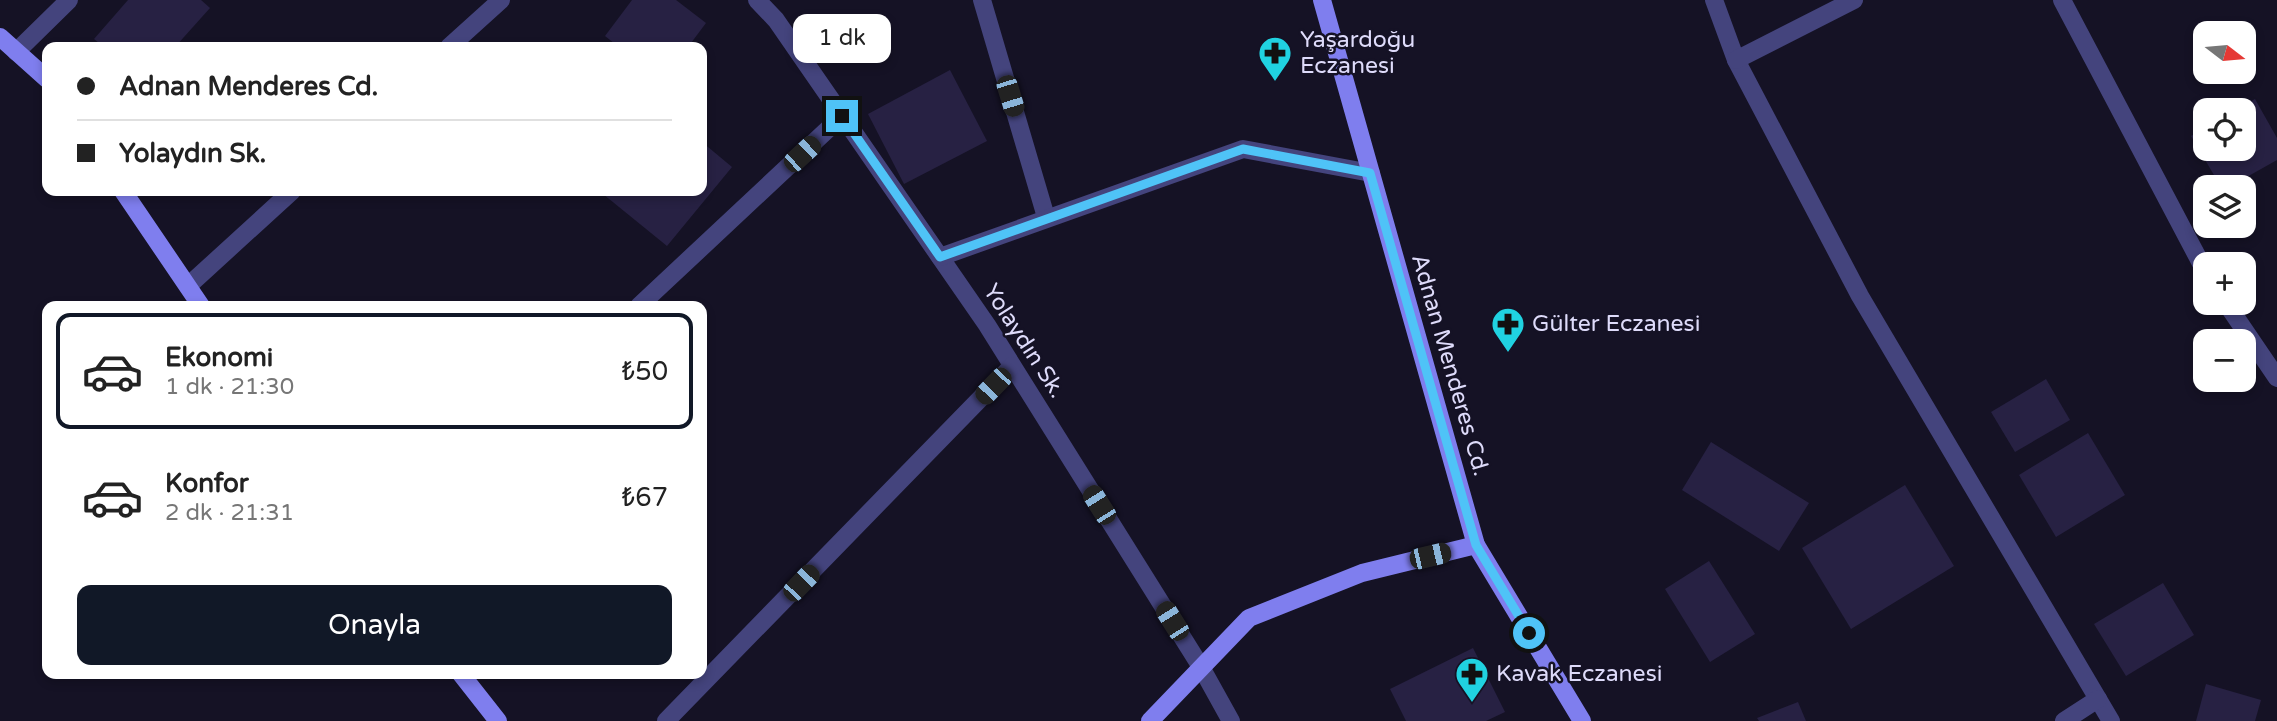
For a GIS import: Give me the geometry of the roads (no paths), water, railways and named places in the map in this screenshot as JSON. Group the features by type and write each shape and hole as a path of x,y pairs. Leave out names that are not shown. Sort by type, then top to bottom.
{"main road":[{"name":"Adnan Menderes Cd.","path":"1322,0 1476,545 1582,721"},
{"path":"0,37 42,75"},
{"path":"126,196 198,301"},
{"path":"1150,721 1249,618 1362,573 1476,545"},
{"path":"465,679 498,721"}],"street":[{"path":"16,52 69,0"},
{"path":"455,42 501,0"},
{"name":"Yolaydın Sk.","path":"757,0 776,20 1012,366 1201,667 1231,721"},
{"path":"982,0 1046,217"},
{"path":"1714,0 1736,60 1860,296 2111,721"},
{"path":"1736,60 1854,0"},
{"path":"2062,0 2195,252"},
{"path":"644,301 842,116"},
{"path":"940,257 1243,149 1370,173"},
{"path":"188,286 287,196"},
{"path":"2234,315 2277,378"},
{"path":"707,679 1012,366"},
{"path":"666,721 707,679"},
{"path":"2064,721 2098,699"}],"place":[{"name":"Yaşardoğu Eczanesi","path":"1275,83"},
{"name":"Gülter Eczanesi","path":"1508,354"},
{"name":"Kavak Eczanesi","path":"1472,704"}]}
